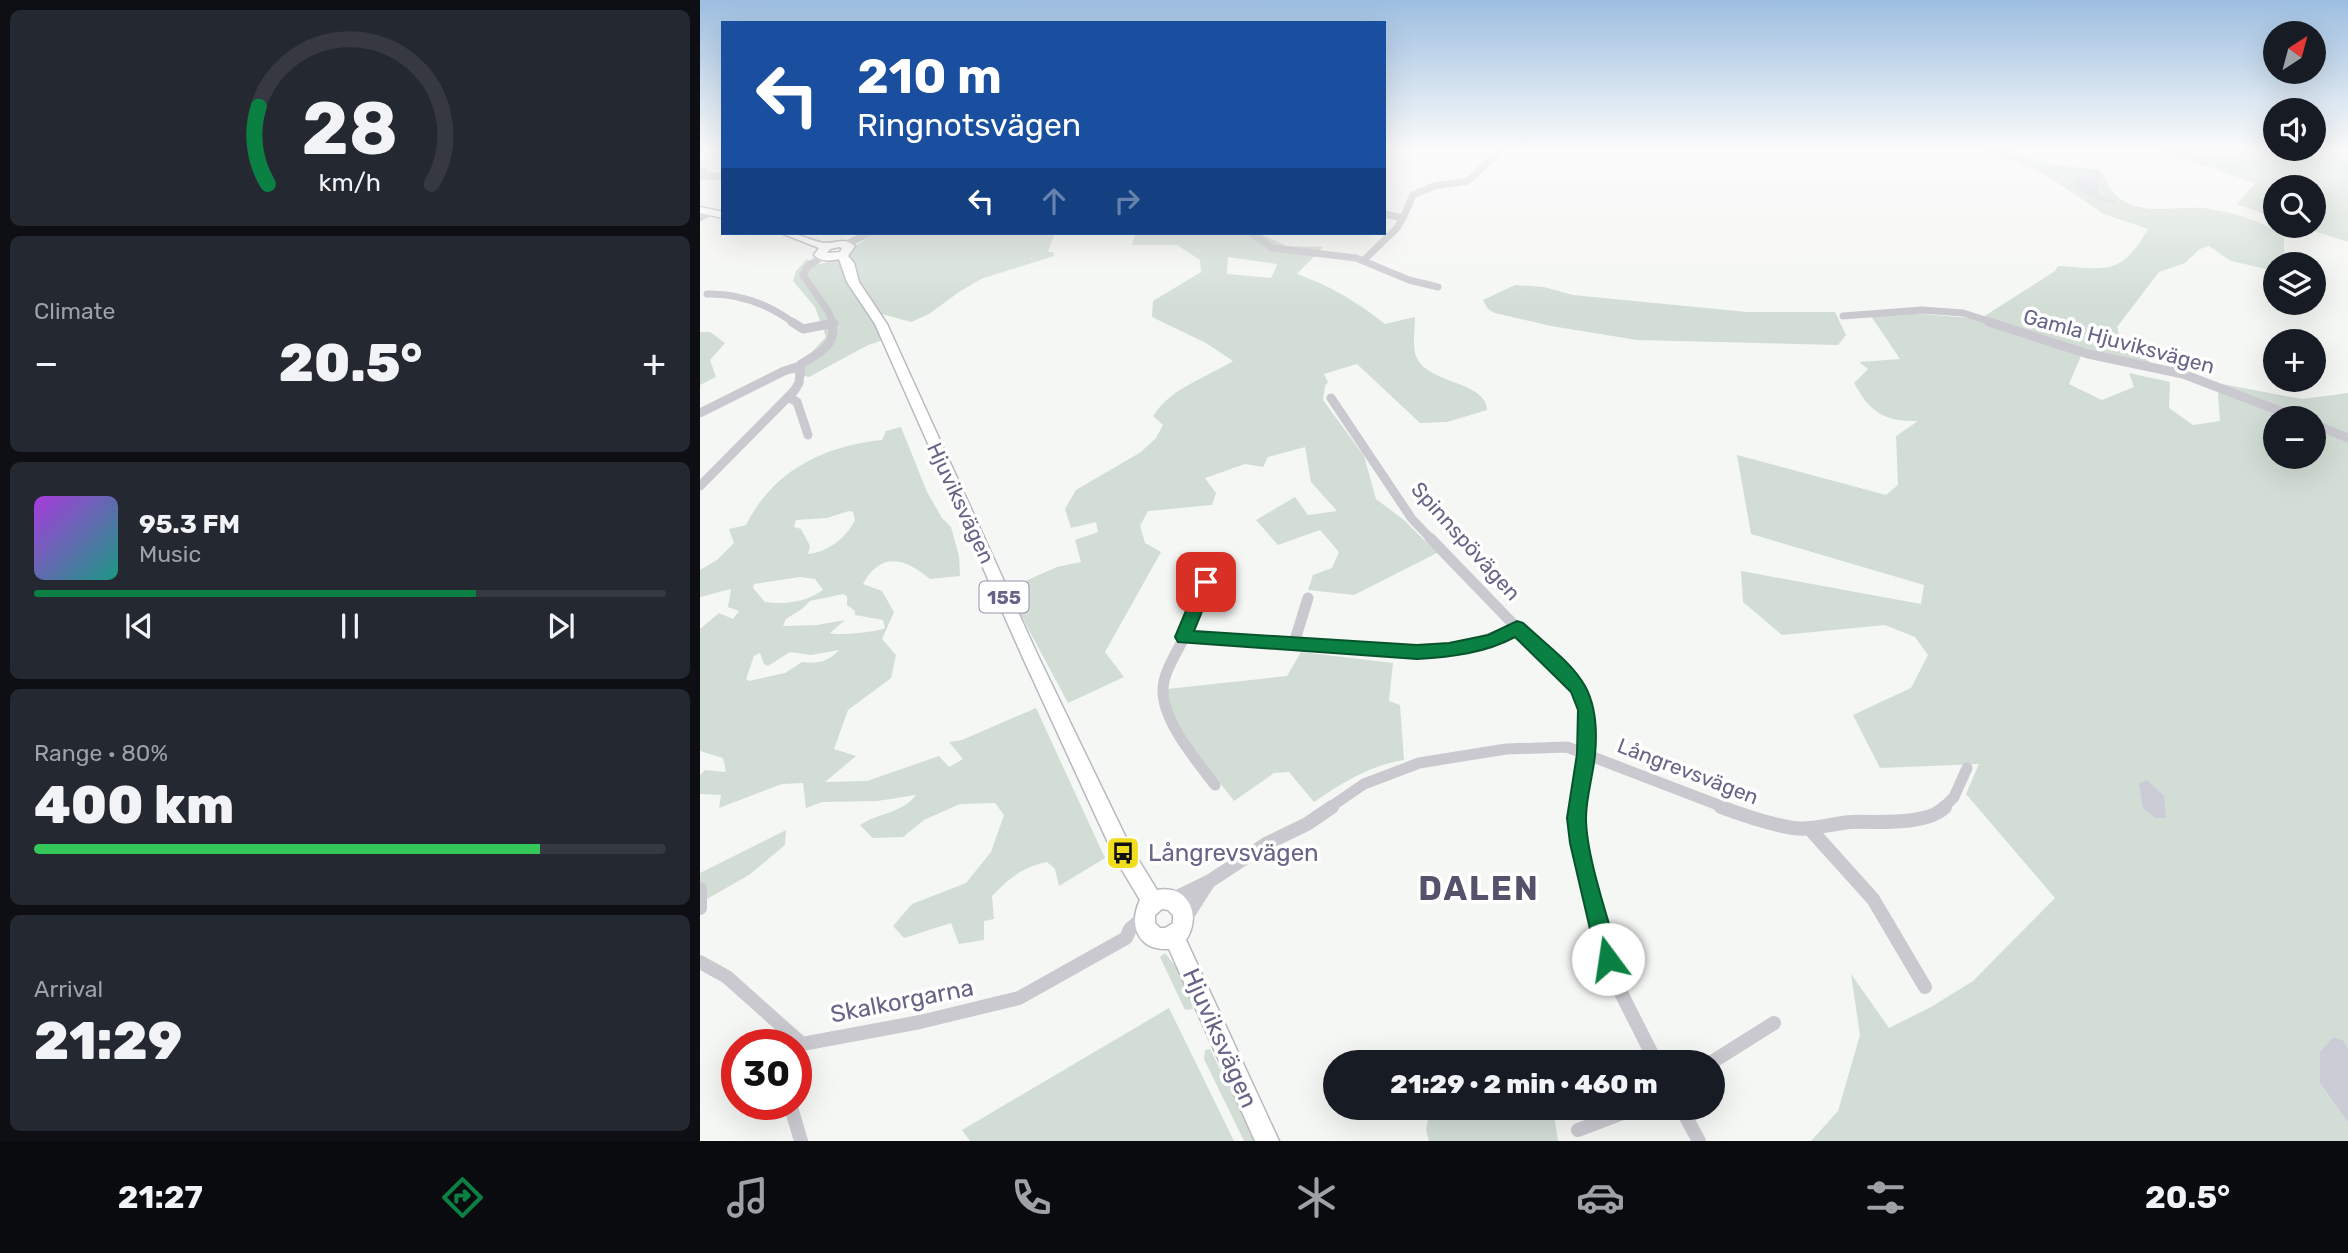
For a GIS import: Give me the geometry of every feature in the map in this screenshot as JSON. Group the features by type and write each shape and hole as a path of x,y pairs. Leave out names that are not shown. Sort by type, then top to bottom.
{"main road":[{"path":"791,235 824,252 844,250"},
{"name":"Hjuviksvägen","path":"844,250 853,282 881,324 1031,658 1124,853 1156,907"},
{"name":"Hjuviksvägen","path":"1156,907 1180,905 1169,931 1267,1141"},
{"name":"Hjuviksvägen","path":"1156,907 1144,929 1169,931"}],"street":[{"path":"1364,260 1396,229 1410,201"},
{"path":"1386,214 1403,218"},
{"path":"844,250 866,235"},
{"path":"1254,235 1272,248 1338,254 1364,260 1409,280 1438,287"},
{"path":"700,414 784,371 800,366 828,347 834,323 831,314 803,275 808,266 824,252"},
{"path":"707,294 727,294 757,303 780,313 803,329 834,323"},
{"name":"Gamla Hjuviksvägen","path":"1843,316 1912,310 1963,313 2088,354 2183,374 2267,406"},
{"path":"700,486 788,397 799,383 800,366"},
{"path":"788,397 797,402 808,435"},
{"name":"Spinnspövägen","path":"1331,398 1412,519 1517,628 1562,670 1584,699 1588,718 1586,754 1577,802 1579,843 1616,983 1650,1050"},
{"path":"2326,429 2348,438"},
{"path":"1206,582 1163,686 1163,697 1174,724 1215,785"},
{"path":"1294,643 1308,598"},
{"path":"1184,637 1417,652 1449,650 1491,642 1517,628"},
{"name":"Långrevsvägen","path":"1156,907 1210,881 1266,844 1324,814 1364,784 1419,763 1506,749 1567,747 1759,821 1797,829 1852,822 1890,823 1939,813 1954,797 1967,768"},
{"path":"1809,828 1872,900 1925,987"},
{"name":"Långrevsvägen","path":"1169,931 1210,881"},
{"path":"700,889 700,908"},
{"name":"Skalkorgarna","path":"1126,938 1130,929 1156,907"},
{"name":"Skalkorgarna","path":"812,1047 1019,998 1050,984 1126,938 1169,931"},
{"name":"Skalkorgarna","path":"700,962 732,980 779,1029"},
{"path":"1725,1054 1774,1023"},
{"path":"795,1120 801,1141"},
{"path":"1578,1130 1604,1120"},
{"path":"1688,1120 1699,1141"}],"shaded area":[{"path":"2085,201 2125,201 2150,209 2198,208 2229,213 2263,224 2263,238 2284,238 2284,252 2263,252 2263,268 2231,261 2209,246 2200,249 2185,263 2159,272 2117,327 2120,337 2152,364 2083,351 2069,384 2102,400 2134,387 2129,373 2170,382 2169,408 2193,425 2220,421 2218,394 2222,384 2302,399 2348,393 2348,1048 2343,1040 2333,1037 2321,1052 2320,1083 2348,1123 2348,1141 1811,1141 1838,1111 1860,1035 1851,974 1889,1028 1931,1007 1973,981 2055,898 1966,794 1979,764 1880,768 1853,715 1911,688 1928,655 1915,637 1885,625 1782,635 1743,602 1741,571 1921,604 1924,585 1751,534 1737,455 1886,495 1898,485 1896,436 1918,421 1896,420 1879,413 1866,401 1854,383 1868,369 1859,362 1900,359 1871,316 1910,313 1983,317 2055,271 2058,266 2101,268 2121,262 2130,255 2148,229 2104,214"},
{"path":"2239,201 2263,201 2263,214 2237,204"},
{"path":"2326,201 2348,201 2348,242 2326,235"},
{"path":"872,235 1054,235 1048,252 1053,252 1054,256 981,279 929,314 911,322 882,314 893,337 868,345 809,377 792,373 826,337 815,307 793,281 796,271 807,259 815,265 833,261"},
{"path":"1135,235 1262,235 1287,246 1323,247 1297,274 1343,295 1385,324 1415,317 1415,352 1422,365 1431,372 1477,393 1487,410 1447,422 1420,423 1357,364 1324,374 1328,382 1323,400 1364,456 1376,499 1404,520 1437,553 1354,595 1308,590 1313,575 1332,568 1339,552 1320,530 1278,545 1256,520 1295,497 1308,515 1337,511 1311,482 1305,447 1268,457 1263,467 1245,464 1205,478 1216,493 1212,505 1148,511 1140,526 1145,543 1161,552 1105,652 1124,677 1068,703 1007,589 1057,567 1081,562 1075,540 1098,532 1096,522 1071,528 1065,509 1076,490 1141,452 1156,438 1163,425 1153,416 1169,398 1189,384 1233,361 1206,343 1152,317 1153,301 1201,272 1200,260 1177,245 1132,245","holes":["1228,257 1277,264 1271,278 1227,274"]},
{"path":"1515,285 1544,287 1573,295 1747,312 1835,312 1846,335 1838,345 1637,340 1551,326 1488,309 1483,300"},
{"path":"700,332 710,332 725,343 710,360 716,377 700,385"},
{"path":"901,427 927,492 942,518 951,527 959,556 960,576 930,579 912,566 894,561 878,566 870,573 863,584 882,591 894,612 882,639 896,655 891,678 848,710 834,749 856,756 825,782 867,781 939,756 949,767 963,759 949,742 962,740 1036,708 1105,858 1059,886 1055,869 1047,862 1017,874 992,896 994,919 984,921 984,940 959,944 951,923 904,938 893,926 912,904 966,883 991,852 1004,815 995,803 960,804 924,820 903,837 873,838 860,825 904,806 916,795 877,801 822,802 806,808 803,783 782,784 719,808 721,795 700,794 700,775 705,770 726,772 723,758 700,751 700,629 719,613 733,619 739,611 728,607 731,589 700,597 700,570 717,560 734,543 729,529 746,525 757,506 785,476 820,455 860,443 882,440 886,431","holes":["849,511 853,512 855,520 847,533 836,543 808,554 810,546 801,529 794,527 796,520 827,518","800,577 815,579 823,590 802,600 773,603 765,602 753,588 754,584","843,594 847,596 847,605 855,611 855,615 883,620 885,628 858,633 830,633 845,620 817,625 783,626 786,619 810,601","839,650 826,660 802,662 785,673 749,681 746,679 754,656 760,653 764,664 768,666 790,652 811,655"]},
{"path":"1301,652 1393,663 1389,701 1400,705 1404,760 1368,770 1314,802 1289,772 1274,773 1234,801 1182,732 1174,717 1167,689 1287,676"},
{"path":"2147,780 2164,796 2166,818 2155,818 2143,808 2139,784"},
{"path":"786,830 785,845 749,875 700,903 700,873"},
{"path":"1165,953 1184,977 1193,1009 1185,1010 1160,957"},
{"path":"1169,1008 1234,1141 970,1141 962,1130"},
{"path":"2333,1037 2343,1040 2348,1048 2348,1123 2320,1083 2320,1052"},
{"path":"1210,1049 1256,1141 1244,1141 1204,1059 1205,1050"},
{"path":"1428,1120 1555,1120 1558,1141 1429,1141 1426,1130"}],"place":[{"name":"Långrevsvägen","path":"1123,853"}],"district":[{"name":"DALEN","path":"1479,888"}],"route":[{"path":"1206,582 1184,637 1417,652 1449,650 1491,642 1517,628 1562,670 1577,687 1587,710 1586,754 1577,802 1579,843 1608,959"}]}
